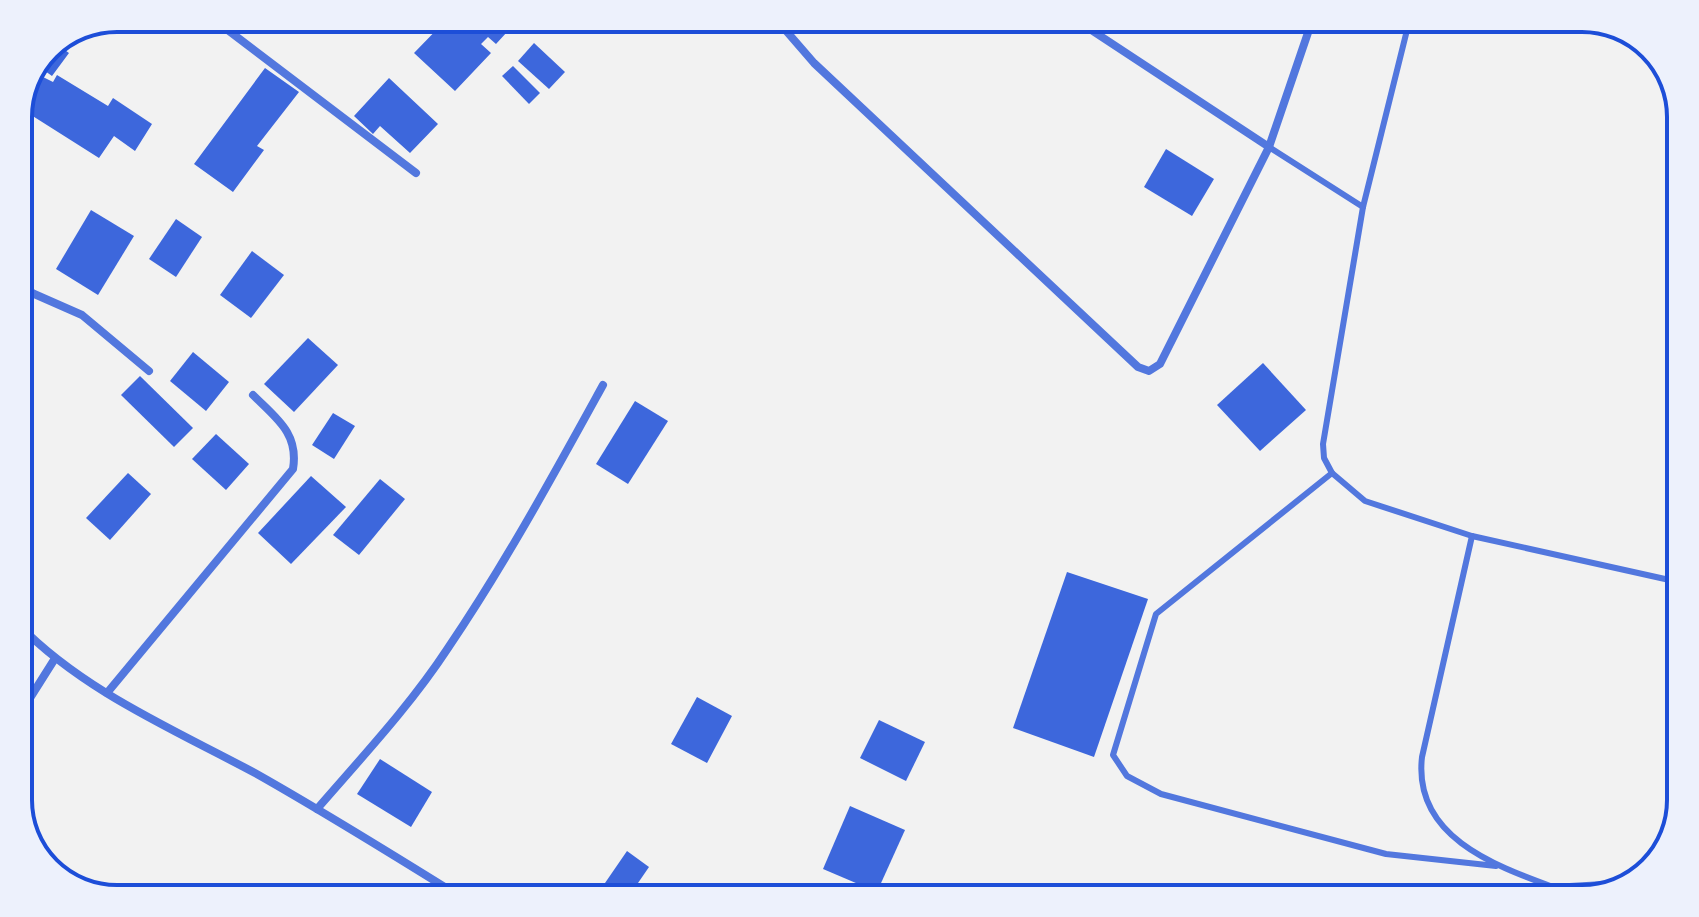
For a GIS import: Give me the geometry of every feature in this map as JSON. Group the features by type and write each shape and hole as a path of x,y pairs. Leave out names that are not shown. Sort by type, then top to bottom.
{"street":[{"path":"230,32 416,173"},
{"path":"787,32 814,63 1146,370 1160,364 1269,147 1308,32"},
{"path":"1094,32 1269,147"},
{"path":"32,293 82,315 149,371"},
{"path":"317,809 401,712 447,650 547,487 603,385"},
{"path":"107,693 293,469 292,436 253,395"},
{"path":"32,638 54,660 107,693 317,809 441,885"},
{"path":"32,695 54,660"}],"lane":[{"path":"1407,32 1363,207 1323,444 1324,458 1332,473 1365,501 1472,536 1667,579"},
{"path":"1269,147 1363,207"},
{"path":"1332,473 1156,614 1113,755 1127,776 1161,794 1386,854 1496,866"},
{"path":"1472,536 1420,772 1423,790 1437,820 1462,845 1496,866 1548,885"}],"building":[{"path":"434,32 507,32 496,44 488,37 481,44 491,53 455,91 414,53"},
{"path":"534,43 565,72 549,89 518,61"},
{"path":"65,50 69,53 52,76 45,71"},
{"path":"513,66 540,93 529,104 502,76"},
{"path":"265,68 299,92 257,146 264,150 233,192 194,164"},
{"path":"57,75 108,106 113,98 152,124 135,151 114,136 99,158 32,116 42,77 53,82"},
{"path":"389,78 438,124 410,153 380,126 373,134 354,116"},
{"path":"1166,149 1214,179 1192,216 1144,187"},
{"path":"91,210 134,236 98,295 56,269"},
{"path":"176,219 202,237 176,277 149,259"},
{"path":"252,251 284,275 251,318 220,295"},
{"path":"308,338 338,365 294,412 264,384"},
{"path":"193,352 229,382 206,411 170,381"},
{"path":"1263,363 1306,410 1260,451 1217,405"},
{"path":"140,376 193,428 174,447 121,395"},
{"path":"635,401 668,421 628,484 596,464"},
{"path":"333,413 355,426 334,459 312,445"},
{"path":"216,434 249,464 226,490 192,459"},
{"path":"128,473 151,494 110,540 86,518"},
{"path":"311,476 346,507 291,564 258,533"},
{"path":"380,479 405,499 359,555 333,535"},
{"path":"1067,572 1148,599 1094,757 1013,728"},
{"path":"697,697 732,716 707,763 671,744"},
{"path":"879,720 925,742 906,781 860,758"},
{"path":"380,759 432,792 411,827 357,794"},
{"path":"850,806 905,830 880,885 861,885 823,869"},
{"path":"627,851 649,867 637,885 604,885"}]}
